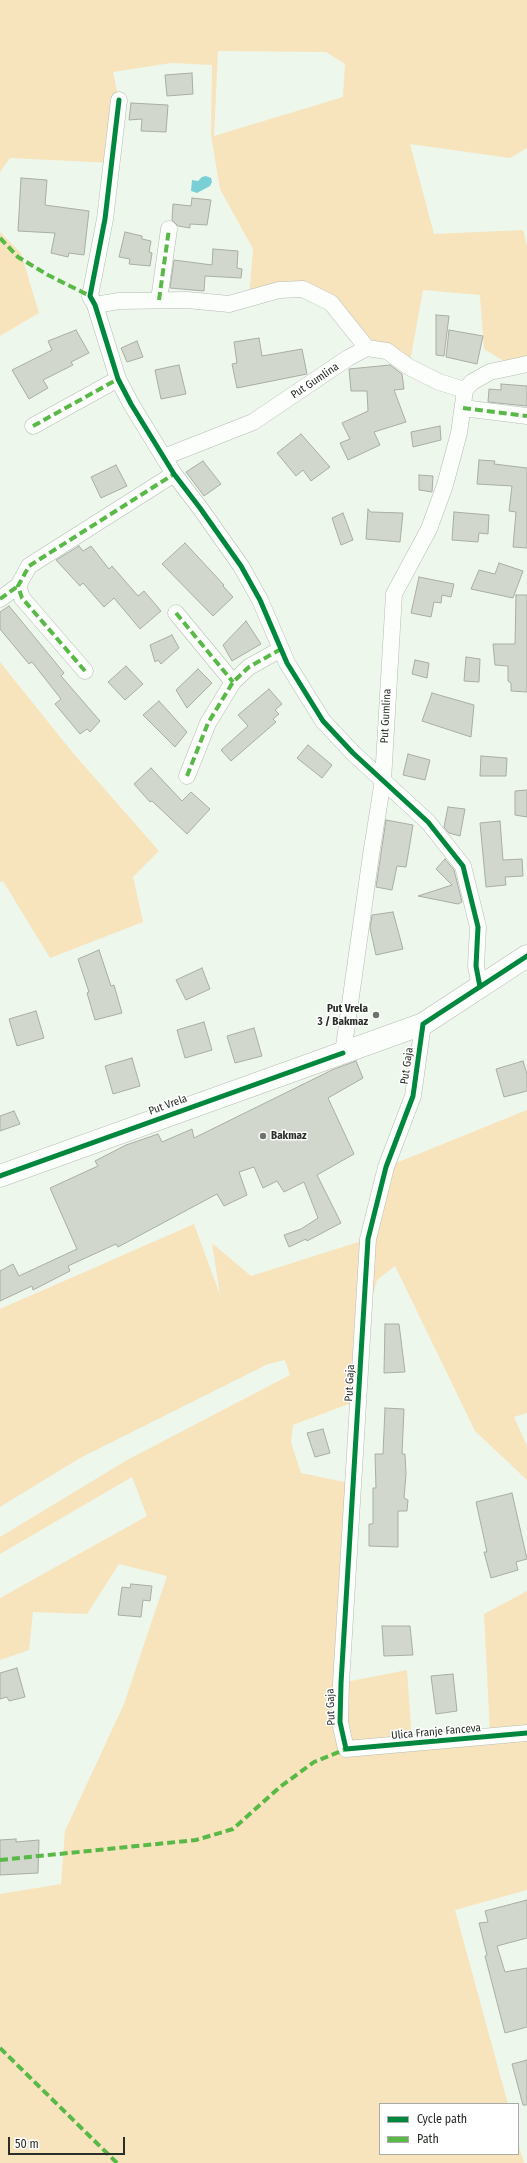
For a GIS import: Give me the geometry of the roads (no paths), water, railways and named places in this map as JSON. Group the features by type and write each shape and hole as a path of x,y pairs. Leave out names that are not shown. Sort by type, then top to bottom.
{"main road":[{"name":"Put Vrela","path":"0,1176 423,1024 527,956"}],"street":[{"path":"119,100 105,220 90,296 95,306 118,379 131,404 174,474 241,566 260,600 288,663 323,721 353,753 428,822 463,866 478,927 476,966 480,987"},
{"path":"159,300 169,230"},
{"path":"95,306 119,301 159,300 187,300 229,304 278,290 303,289 331,303 367,348 387,351 409,367 439,382 465,390 472,382 490,372 527,364"},
{"name":"Put Gumlina","path":"164,457 253,422 348,358 367,348"},
{"path":"33,426 118,379"},
{"name":"Put Gumlina","path":"343,1053 370,855 383,780 394,594 432,521 459,433 465,390"},
{"path":"463,408 527,416"},
{"path":"0,599 18,586 29,566 174,474"},
{"path":"18,586 22,598 85,671"},
{"path":"176,613 232,682"},
{"path":"187,776 208,723 232,682 249,666 281,649"},
{"name":"Put Gaja","path":"346,1749 340,1722 341,1683 368,1239 386,1167 413,1096 423,1024"},
{"name":"Ulica Franje Fanceva","path":"346,1749 527,1733"}],"water":[{"path":"206,176 211,178 212,182 210,186 197,193 191,191 192,180 198,181 202,177"}],"place":[{"name":"Put Vrela 3 / Bakmaz","path":"376,1015"},
{"name":"Bakmaz","path":"263,1136"}]}
